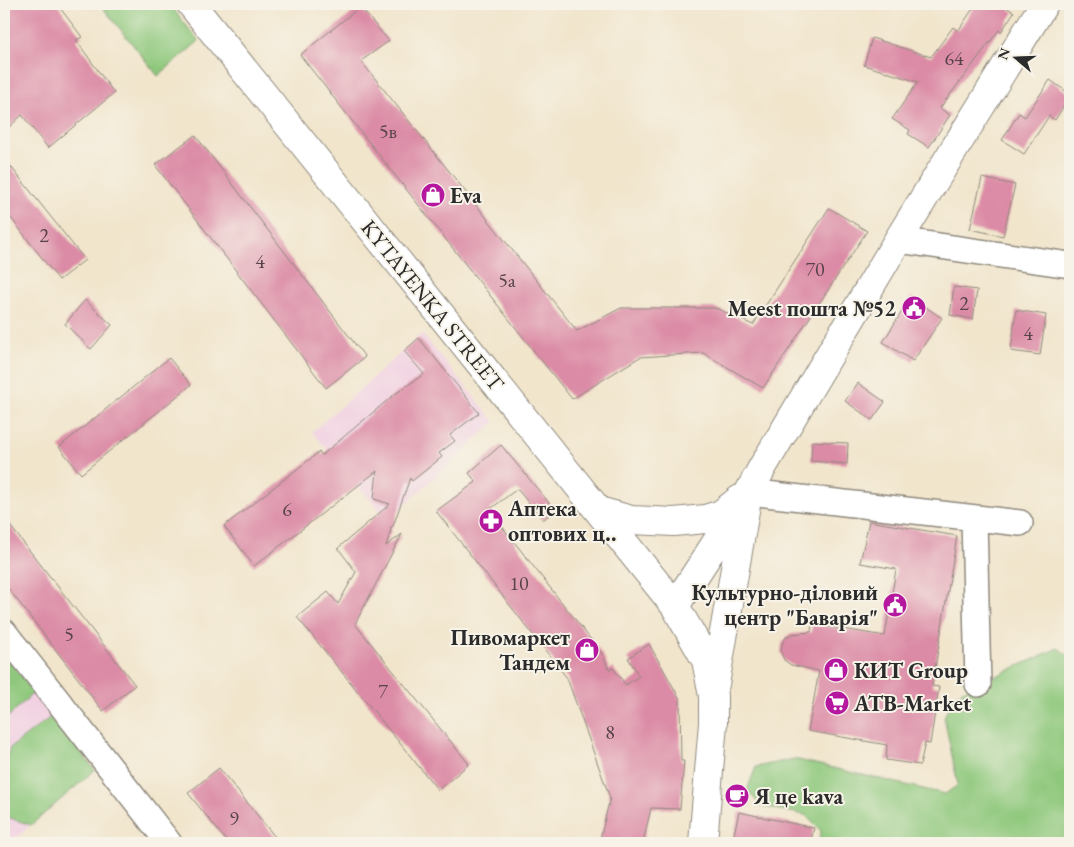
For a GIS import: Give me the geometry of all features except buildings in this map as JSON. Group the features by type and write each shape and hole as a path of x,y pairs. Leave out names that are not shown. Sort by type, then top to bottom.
{"main road":[{"name":"KYTAYENKA STREET","path":"191,4 675,606 706,660 713,696"},
{"path":"675,606 749,492 898,240 1044,4"},
{"path":"599,511 631,520 674,522 705,519 721,514 749,492"},
{"path":"703,843 713,722 713,696 749,492"}],"street":[{"path":"898,240 1070,265"},
{"path":"749,492 1020,523"},
{"path":"974,518 978,684"},
{"path":"4,632 169,843"}],"shaded area":[{"path":"422,334 495,422 388,520 312,432"},
{"path":"4,654 95,770 10,843 4,843"}],"green space":[{"path":"100,4 169,4 199,41 158,76"},
{"path":"1058,648 1070,657 1070,843 818,843 821,831 805,815 761,806 747,790 756,767 794,759 945,794 958,785 944,717 954,695"},
{"path":"4,654 34,692 9,716 4,714"},
{"path":"52,716 95,770 31,825 4,816 4,764 10,748"}],"place":[{"name":"Eva","path":"433,195"},
{"name":"Meest пошта №52","path":"914,308"},
{"name":"Аптека оптових ц‥","path":"491,521"},
{"name":"Культурно-діловий центр \"Баварія\"","path":"895,605"},
{"name":"Пивомаркет Тандем","path":"587,650"},
{"name":"КИТ Group","path":"836,670"},
{"name":"ATB-Market","path":"837,703"},
{"name":"Я це kava","path":"737,796"}]}
